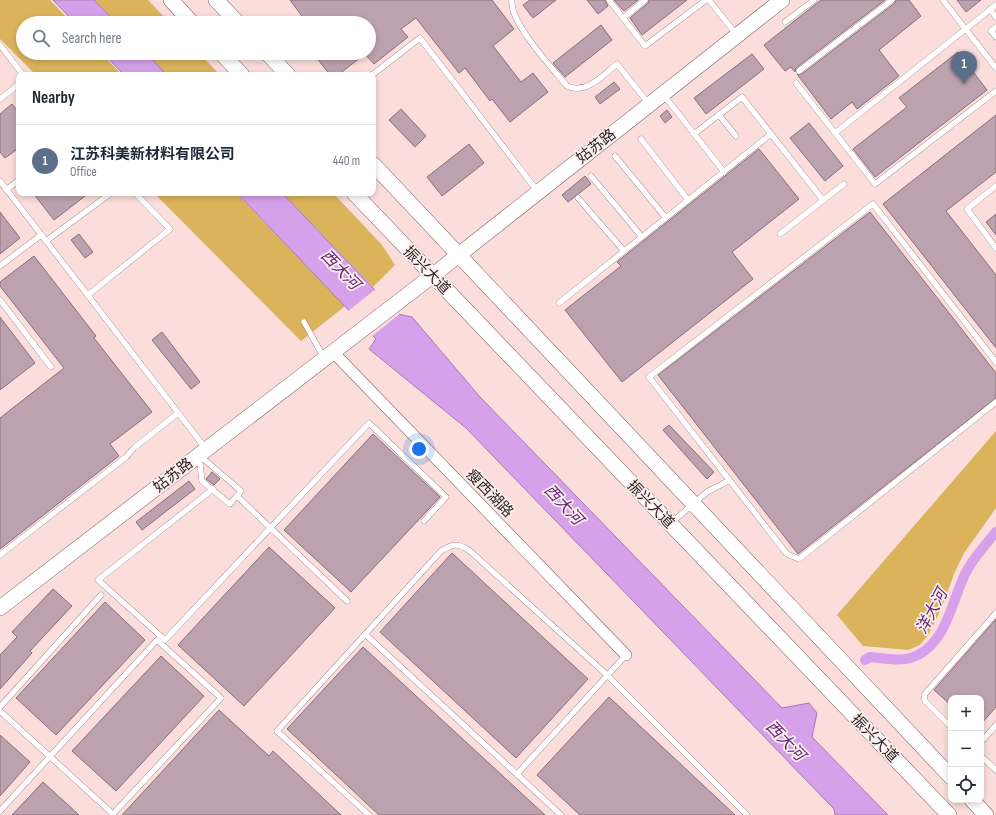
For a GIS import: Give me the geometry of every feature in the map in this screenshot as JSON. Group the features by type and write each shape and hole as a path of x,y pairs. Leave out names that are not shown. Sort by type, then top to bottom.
{"main road":[{"path":"216,0 231,16"},
{"path":"173,1 186,16"},
{"name":"姑苏路","path":"0,608 432,276 737,36 777,2"},
{"path":"228,60 239,72"},
{"path":"274,60 285,72"},
{"name":"振兴大道","path":"376,167 948,774"},
{"name":"振兴大道","path":"357,196 949,815"},
{"path":"975,803 986,815"}],"street":[{"name":"瘦西湖路","path":"329,355 626,655"}],"lane":[{"path":"512,0 513,10 519,24 567,86 573,89 588,86 617,64 649,104"},
{"path":"609,0 645,46 708,0 737,36"},
{"path":"623,18 645,0"},
{"path":"785,22 814,0"},
{"path":"799,71 892,0"},
{"path":"943,0 996,68"},
{"path":"835,133 996,5"},
{"path":"990,9 996,17"},
{"path":"996,27 991,31 996,37"},
{"path":"376,72 420,38 538,192"},
{"path":"0,45 21,72"},
{"path":"796,83 875,184 996,91"},
{"path":"0,99 16,86"},
{"path":"663,94 724,172"},
{"path":"694,134 742,97 823,200"},
{"path":"719,115 736,136"},
{"path":"559,303 771,134"},
{"path":"641,139 688,200"},
{"path":"615,156 666,218"},
{"path":"591,176 642,237"},
{"path":"0,181 178,413 203,452 241,491 230,504 202,480 203,452"},
{"path":"6,190 16,182"},
{"path":"780,234 844,184"},
{"path":"996,186 967,209 996,248"},
{"path":"46,241 106,196"},
{"path":"88,295 170,229 138,196"},
{"path":"578,198 624,251"},
{"path":"995,358 873,204 649,377 787,554 799,559 996,402"},
{"path":"0,266 41,235"},
{"path":"0,300 51,367"},
{"path":"304,322 329,355"},
{"path":"0,555 126,457 134,448 178,413"},
{"path":"213,490 98,580 166,640 369,423 446,497 424,521"},
{"path":"670,524 707,492 728,480"},
{"path":"237,496 347,601"},
{"path":"369,815 276,731 441,551 450,546 461,545 470,551 607,675 747,815"},
{"path":"0,707 101,595"},
{"path":"948,723 925,701 924,695 996,613"},
{"path":"365,634 561,815"},
{"path":"0,711 50,757 113,814 221,698 157,640 50,757 0,811"},
{"path":"517,774 626,655"},
{"path":"984,739 996,725"},
{"path":"984,759 996,770"}],"shaded area":[{"path":"0,0 50,0 65,16 16,16 16,55 0,39"},
{"path":"94,0 148,0 163,16 109,16"},
{"path":"21,60 108,60 119,72 33,72"},
{"path":"153,60 206,60 217,72 164,72"},
{"path":"157,196 239,196 345,306 301,341"},
{"path":"285,196 336,196 382,245 395,265 373,287"},
{"path":"996,431 996,508 964,553 954,574 942,607 929,634 920,645 908,650 863,646 837,615"}],"water":[{"path":"53,0 94,0 109,16 68,16"},
{"path":"110,60 153,60 164,72 121,72"},
{"name":"西大河","path":"240,196 285,196 398,314 412,317 480,397 782,708 809,703 817,713 812,737 888,815 835,815 834,809 466,428 369,349 376,339"}],"pier":[{"path":"377,288 402,312 371,337 347,312"}],"building":[{"path":"290,0 492,0 514,29 493,46 521,82 533,73 548,92 510,122 492,99 490,101 465,68 459,73 416,18 401,29 408,37 374,64 370,60 376,60 376,16 302,16"},
{"path":"530,0 556,0 533,18 523,5"},
{"path":"587,0 605,0 608,6 598,14"},
{"path":"614,0 638,0 624,11"},
{"path":"649,0 687,0 642,35 630,18 648,3"},
{"path":"821,0 885,0 796,68 795,72 791,67 785,71 764,45"},
{"path":"896,0 909,0 921,16 879,50 899,76 857,109 852,102 831,119 797,74 802,74 895,3"},
{"path":"957,0 981,0 966,12"},
{"path":"601,25 612,40 565,77 553,63"},
{"path":"958,52 987,90 875,177 853,149 907,107 899,98"},
{"path":"752,54 764,69 706,114 694,98"},
{"path":"318,60 357,60 342,72 328,72"},
{"path":"614,82 620,89 600,104 595,97"},
{"path":"12,104 16,109 16,150 5,158 0,152 0,114"},
{"path":"401,109 426,136 415,147 389,120"},
{"path":"667,110 672,117 665,123 660,116"},
{"path":"996,115 996,172 946,211 996,275 996,348 883,204"},
{"path":"809,123 843,166 825,181 790,138"},
{"path":"469,144 484,163 442,196 427,177"},
{"path":"759,149 799,199 732,252 753,279 622,382 565,310 621,266 617,262"},
{"path":"585,176 591,184 568,202 562,195"},
{"path":"35,196 85,196 54,220"},
{"path":"0,212 20,238 0,254"},
{"path":"870,212 996,373 996,398 798,554 658,375"},
{"path":"996,214 996,235 986,222"},
{"path":"79,234 93,252 85,258 71,240"},
{"path":"34,256 96,336 94,338 152,412 110,444 119,456 0,549 0,418 64,368 0,286 0,282"},
{"path":"0,317 35,363 0,390"},
{"path":"162,332 200,382 191,389 152,340"},
{"path":"669,425 714,472 707,479 663,430"},
{"path":"373,434 440,497 351,592 284,530"},
{"path":"212,472 220,479 214,485 206,479"},
{"path":"189,481 195,489 142,530 136,522"},
{"path":"269,547 335,608 244,706 178,645"},
{"path":"452,553 588,679 516,758 380,632"},
{"path":"53,589 72,606 30,651 32,653 0,689 0,655 17,637 12,632"},
{"path":"105,602 145,640 56,735 16,698"},
{"path":"996,619 996,707 984,721 984,695 948,695 948,702 934,690"},
{"path":"363,647 545,815 379,815 287,729"},
{"path":"161,656 204,696 116,791 72,751"},
{"path":"609,697 735,815 580,815 537,775"},
{"path":"219,710 269,756 273,751 341,815 122,815"},
{"path":"0,735 30,762 0,796"},
{"path":"43,782 79,815 12,815"}],"waterway":[{"name":"洋大河","path":"865,660 870,657 907,659 918,655 928,648 936,640 948,619 960,585 968,568 996,532"}],"place":[{"name":"江苏科美新材料有限公司","path":"964,84"}]}
